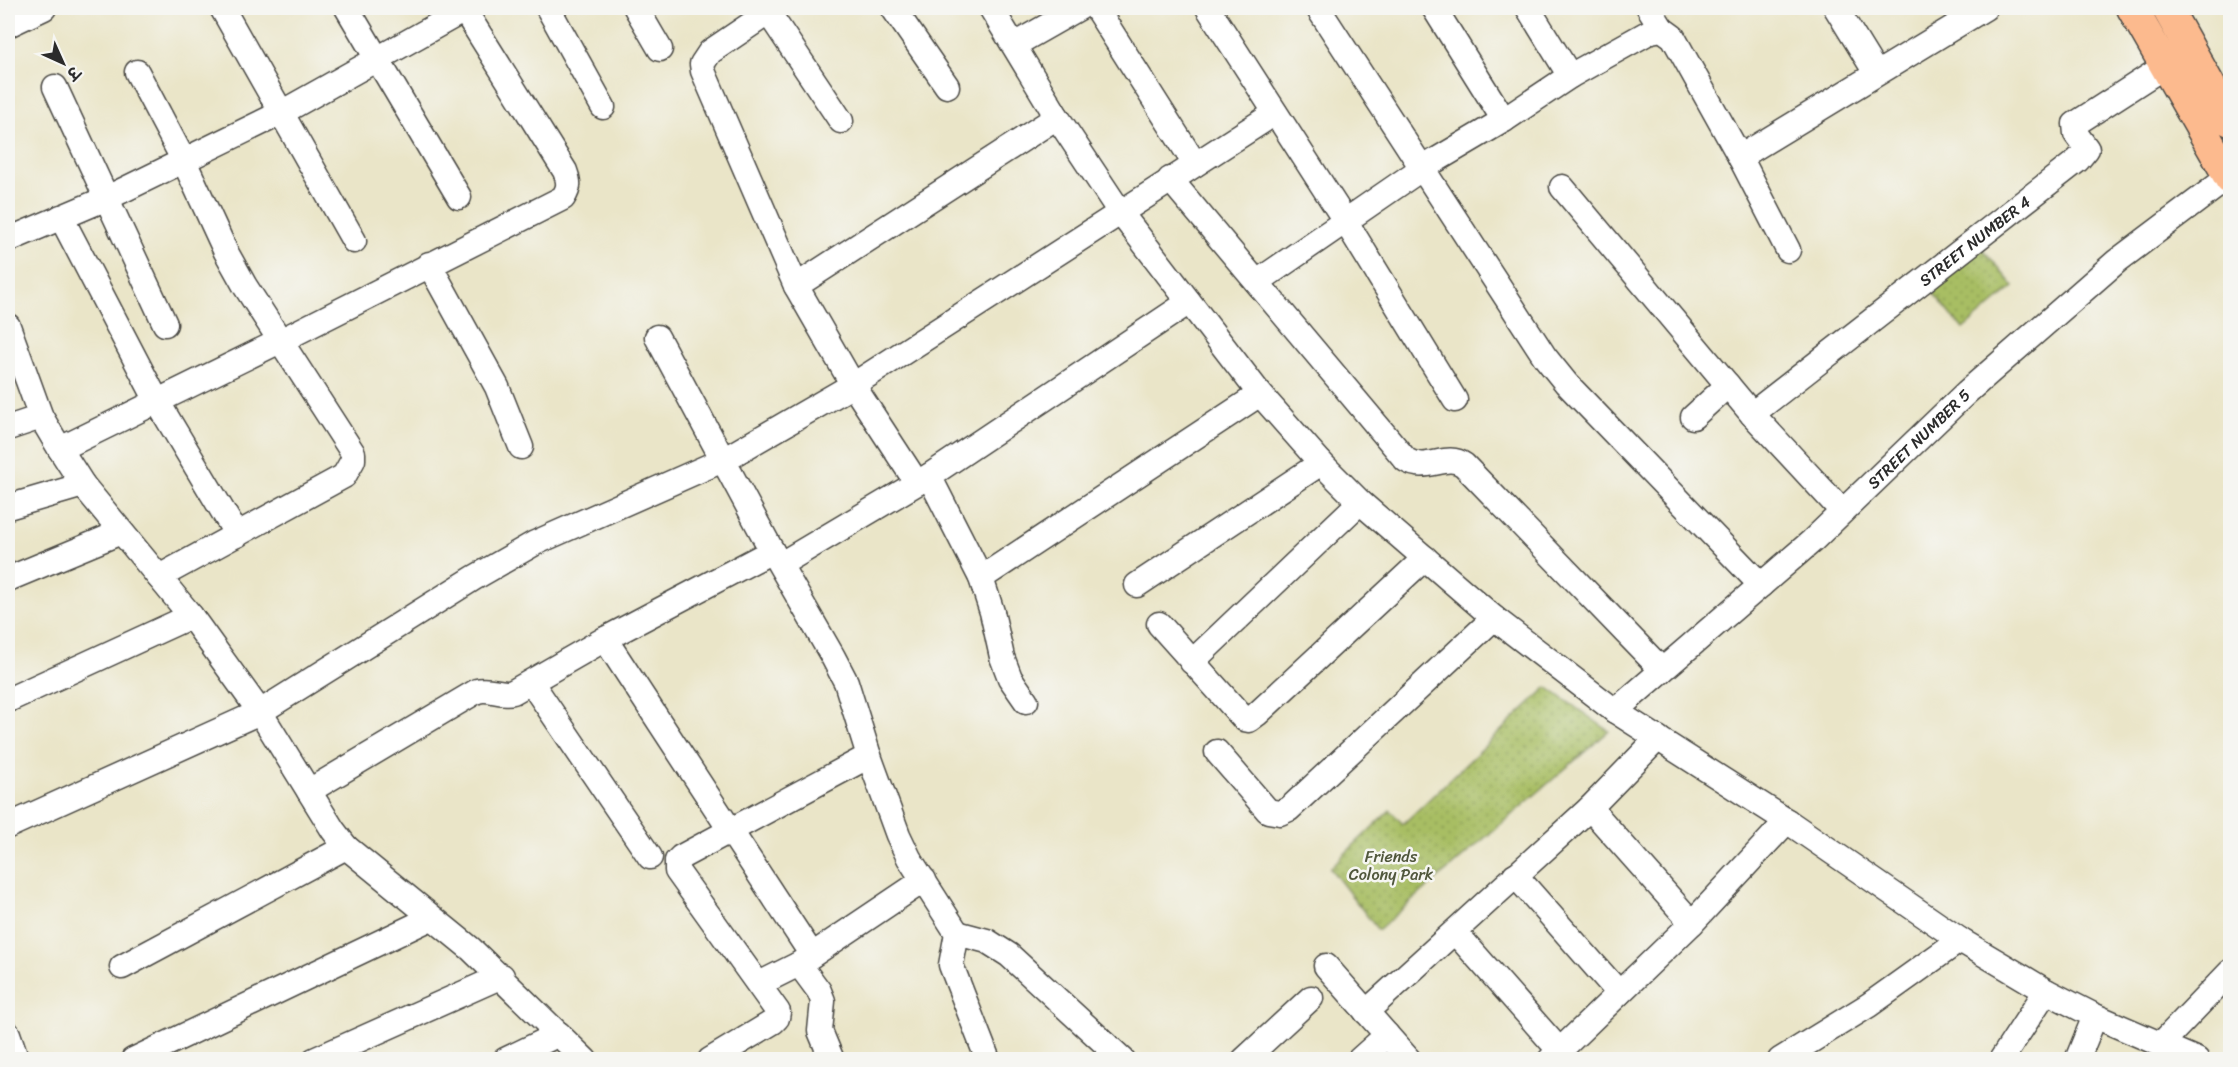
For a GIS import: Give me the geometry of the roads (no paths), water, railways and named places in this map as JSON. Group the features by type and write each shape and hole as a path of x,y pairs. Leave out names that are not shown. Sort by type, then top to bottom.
{"main road":[{"path":"2132,8 2165,66 2222,118"},
{"path":"2167,8 2222,118 2230,177"}],"street":[{"path":"8,25 44,8"},
{"path":"222,8 354,242"},
{"path":"347,8 459,197"},
{"path":"8,240 107,198 281,113 465,8 569,182 569,189 563,198 60,449"},
{"path":"548,8 603,106"},
{"path":"636,8 660,49"},
{"path":"893,8 947,86"},
{"path":"991,8 1057,117 1120,212 1260,394 1321,463 1360,502 1494,618 1615,711 1787,821 1960,940 2046,991 2095,1016 2197,1059"},
{"path":"1096,8 1195,164"},
{"path":"1208,8 1346,222 1455,400"},
{"path":"1318,8 1421,169 1529,333 1559,374 1761,585"},
{"path":"1434,8 1504,120"},
{"path":"1528,8 1570,76"},
{"path":"1649,8 1662,29 1673,37 1740,157 1788,250"},
{"path":"1836,8 1876,73"},
{"path":"1740,157 1980,9"},
{"path":"841,121 772,10 710,52 702,64 711,93 796,286 853,385 923,479 981,578 992,612 1002,657 1010,678 1026,701"},
{"path":"1014,45 1065,11"},
{"path":"1257,282 1421,169 1504,120 1570,76 1651,31 1662,29"},
{"name":"STREET NUMBER 4","path":"1752,414 2078,160 2087,149 2076,134 2075,124 2165,66"},
{"path":"137,72 245,286 354,453 353,460 344,476 159,577"},
{"path":"55,87 165,324"},
{"path":"8,826 260,712 474,578 535,543 725,459 853,385 1275,113"},
{"path":"796,286 1057,117"},
{"name":"STREET NUMBER 5","path":"1615,711 1812,541 1967,392 2117,261 2230,177"},
{"path":"1170,179 1406,460 1422,466 1458,460 1662,670"},
{"path":"1562,187 1752,414 1842,510"},
{"path":"61,217 157,401 237,534"},
{"path":"429,264 497,387 521,447"},
{"path":"309,791 477,692 488,689 510,694 605,639 776,558 923,479 1189,302"},
{"path":"9,334 41,417 83,485 191,616 260,712 333,830 346,847 471,949 585,1059"},
{"path":"657,337 725,459 776,558 846,682 869,756 898,835 957,933 987,942 1009,955 1123,1059"},
{"path":"1693,417 1728,385"},
{"path":"981,578 1260,394"},
{"path":"8,428 41,417"},
{"path":"1137,585 1321,463"},
{"path":"8,507 83,485"},
{"path":"1192,662 1360,502"},
{"path":"8,579 121,532"},
{"path":"1159,624 1244,719 1249,720 1425,558"},
{"path":"8,700 191,616"},
{"path":"1217,752 1268,811 1280,813 1289,809 1494,618"},
{"path":"605,639 729,830 805,960 823,1001 820,1031 832,1059"},
{"path":"531,682 650,857"},
{"path":"1366,1012 1590,808 1658,738"},
{"path":"710,1059 777,1018 776,1007 677,871 676,866 681,857 869,756"},
{"path":"1590,808 1692,923"},
{"path":"1455,932 1555,1055 1692,923 1787,821"},
{"path":"122,967 346,847"},
{"path":"1515,875 1619,993"},
{"path":"759,984 805,960 924,880"},
{"path":"133,1059 300,982 431,918"},
{"path":"957,933 951,965 988,1059"},
{"path":"1780,1059 1869,1005 1960,940"},
{"path":"1326,966 1409,1059"},
{"path":"2161,1044 2230,972"},
{"path":"314,1059 501,976"},
{"path":"2001,1059 2046,991"},
{"path":"1244,1059 1311,998"},
{"path":"2077,1059 2095,1016"},
{"path":"8,1034 17,1059"},
{"path":"506,1059 559,1034"},
{"path":"1359,1059 1387,1035"}],"park label":[{"name":"Friends Colony Park","path":"1391,865"}]}
